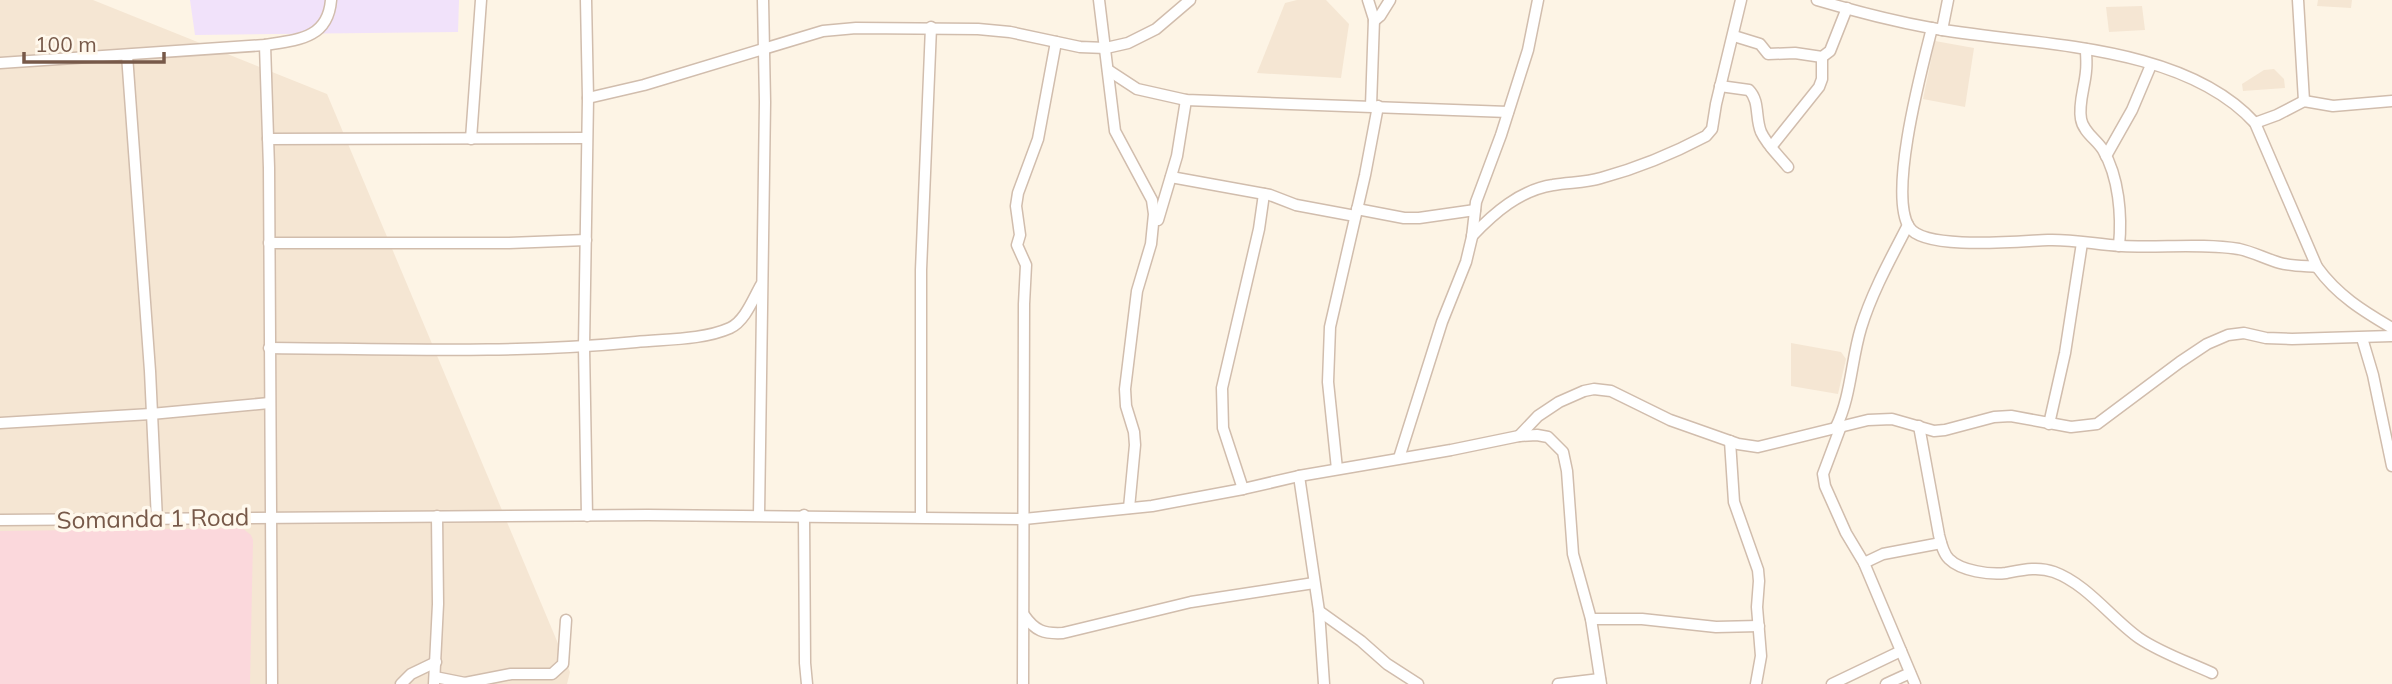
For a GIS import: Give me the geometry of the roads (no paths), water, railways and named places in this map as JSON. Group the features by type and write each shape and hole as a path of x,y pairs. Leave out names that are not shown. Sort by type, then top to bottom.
{"street":[{"path":"0,63 265,45 296,40 316,33 324,24 330,11 331,0"},
{"path":"471,139 481,0"},
{"path":"586,0 588,98 584,347 587,516"},
{"path":"759,515 765,102 763,0"},
{"path":"1100,0 1115,131 1152,200 1154,214 1151,244"},
{"path":"588,98 644,85 823,31 931,27 1010,32 1080,47 1106,48 1128,43 1156,29 1190,0"},
{"path":"1337,469 1328,382 1329,327 1356,213 1374,106 1374,21 1368,0"},
{"path":"1374,21 1390,0"},
{"path":"1399,458 1442,322 1466,262 1475,210 1528,50 1538,0"},
{"path":"1472,237 1515,198 1551,185 1600,179 1646,165 1706,136 1712,129 1741,0"},
{"path":"1817,0 1937,29 2086,49 2151,65 2212,88 2242,109 2255,123 2317,267 2329,284 2351,303 2392,328"},
{"path":"1948,0 1937,29 1913,116 1902,182 1904,216 1910,229 1923,237 1952,243 2051,240 2119,246 2216,247 2242,250 2282,264 2317,267"},
{"path":"2298,0 2304,101"},
{"path":"1734,36 1760,44 1768,54 1795,52 1822,57 1830,51 1850,6"},
{"path":"921,517 921,270 931,27"},
{"path":"1023,684 1026,265 1017,246 1020,235 1016,206 1038,138 1056,42"},
{"path":"265,45 272,684"},
{"path":"2086,49 2087,69 2081,122 2106,156 2119,206 2119,246"},
{"path":"127,55 157,520"},
{"path":"1771,147 1819,87 1822,79 1822,57"},
{"path":"2106,156 2133,110 2151,65"},
{"path":"1108,71 1137,89 1186,100 1508,111"},
{"path":"1720,86 1749,90 1752,93 1760,131 1788,167"},
{"path":"1129,508 1135,445 1126,407 1125,389 1137,291 1177,156 1186,100"},
{"path":"2255,123 2304,101 2333,106 2392,102"},
{"path":"268,139 586,138"},
{"path":"1171,177 1265,194 1296,205 1356,213 1419,218 1475,210"},
{"path":"1242,489 1223,428 1222,388 1265,194"},
{"path":"1908,225 1861,327 1844,410 1823,474 1825,486 1846,533 1864,563 1915,684"},
{"path":"269,243 496,243 586,240"},
{"path":"2049,424 2065,353 2082,243"},
{"path":"269,348 420,350 584,347 718,332 733,326 745,314 761,285"},
{"path":"1519,436 1538,416 1559,402 1584,390 1594,389 1611,391 1670,420 1758,447 1868,420 1892,419 1934,431 1975,420 2011,416 2071,427 2097,424 2180,362 2207,344 2228,335 2244,333 2292,340 2392,336"},
{"path":"2361,338 2373,375 2392,467"},
{"path":"0,423 151,414 269,403"},
{"path":"1919,426 1941,543 1950,561 1972,570 2002,573 2042,569 2056,572 2098,600 2137,637 2155,648 2212,673"},
{"path":"1519,436 1537,435 1548,438 1563,452 1567,471 1573,554 1591,619 1601,682 1558,684"},
{"name":"Somanda 1 Road","path":"0,520 759,515 1024,519 1129,508 1519,436"},
{"path":"1730,440 1734,502 1758,570 1761,656 1756,684"},
{"path":"1299,475 1319,611 1324,684"},
{"path":"804,515 807,684"},
{"path":"437,516 439,572 434,680 465,683 511,674 552,674 563,664 566,620"},
{"path":"1864,563 1884,554 1941,543"},
{"path":"1023,615 1032,626 1045,634 1063,633 1191,602 1314,583"},
{"path":"1319,611 1361,641 1387,664 1418,684"},
{"path":"1591,619 1642,619 1716,627 1759,626"},
{"path":"1832,684 1901,651"},
{"path":"401,684 411,674 436,662"},
{"path":"805,663 816,684"},
{"path":"1886,684 1910,673"}]}
